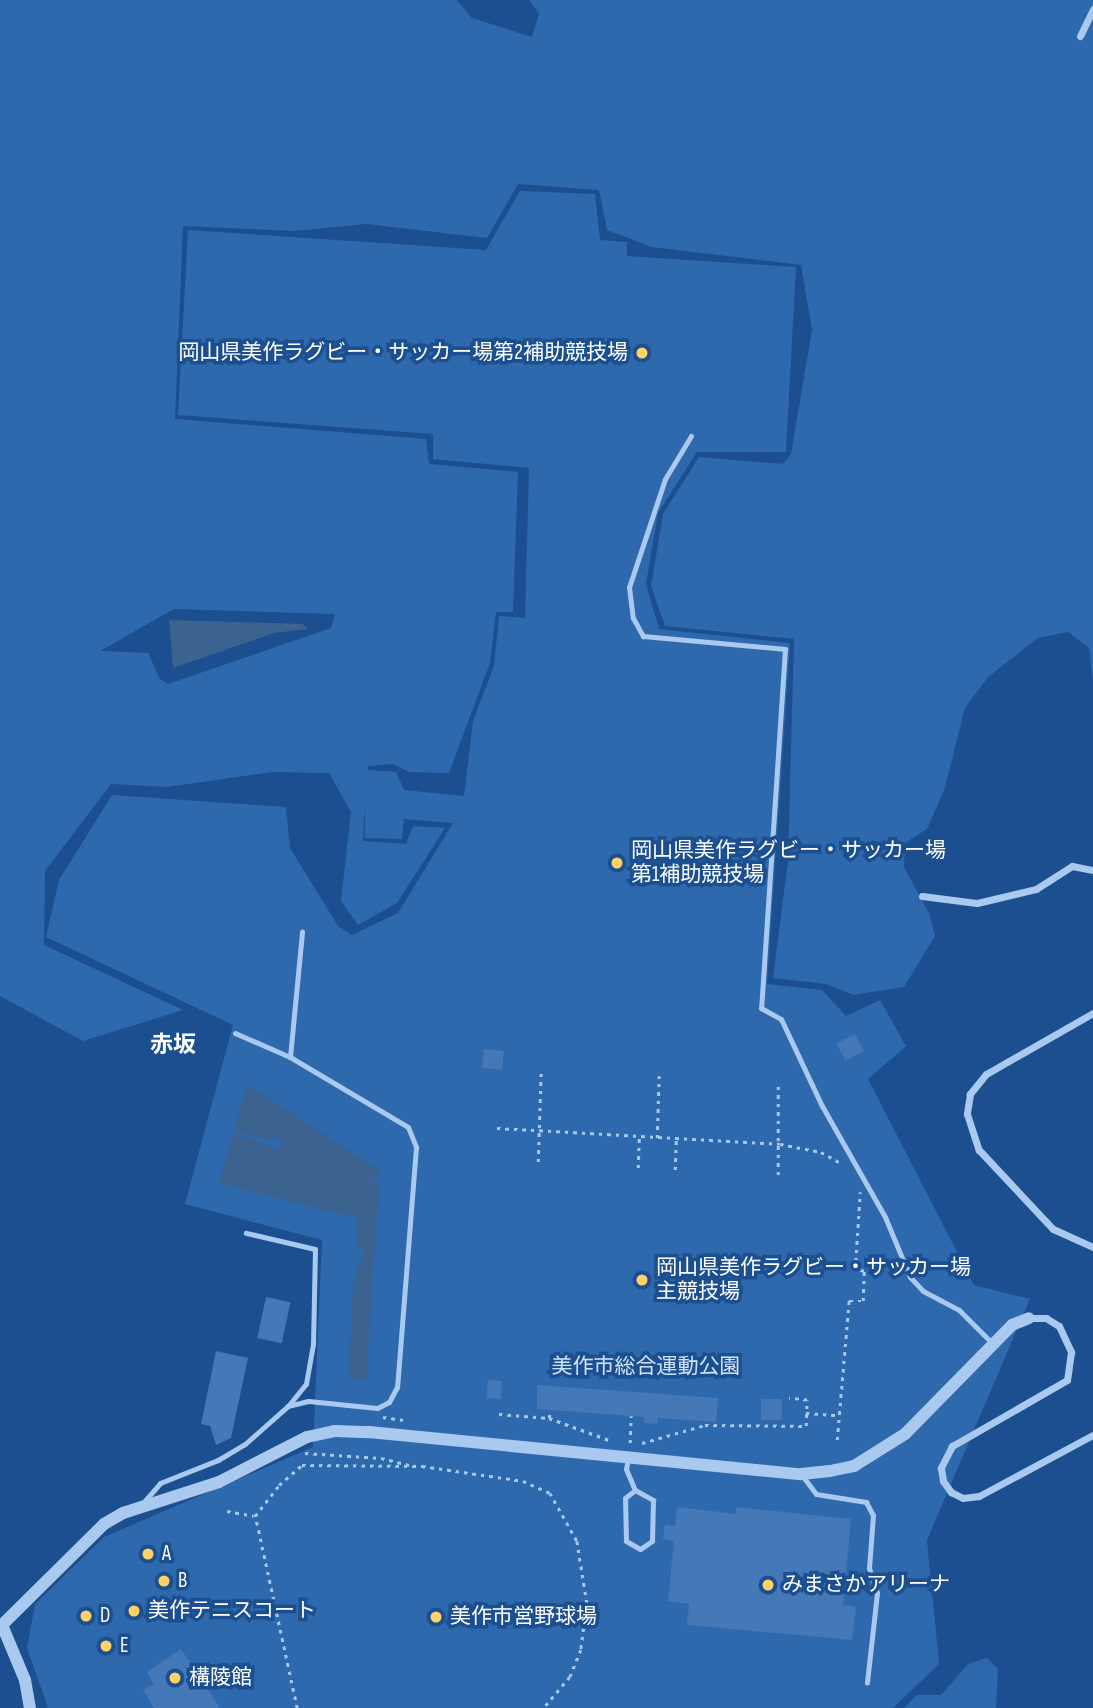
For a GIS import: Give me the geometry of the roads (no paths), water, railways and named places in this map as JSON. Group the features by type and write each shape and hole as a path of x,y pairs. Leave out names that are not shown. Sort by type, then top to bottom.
{"street":[{"path":"1080,36 1093,9"},
{"path":"922,896 977,903 1035,890 1072,866 1093,870"},
{"path":"1093,1013 986,1074 970,1094 967,1114 979,1150 1053,1229 1093,1247"},
{"path":"30,1708 25,1680 1,1626 104,1524 141,1507 219,1482 307,1437 335,1431 629,1452 801,1474 854,1466 905,1434 1012,1325 1029,1318 1046,1318 1059,1326 1071,1352 1067,1380 952,1446 941,1468 943,1480 951,1492 963,1498 979,1496 1093,1435"}],"lane":[{"path":"691,436 665,479 629,587 633,618 643,636 785,649 761,1009 781,1019 822,1106 885,1217 910,1277 923,1291 958,1310 994,1345"},
{"path":"290,1057 302,932"},
{"path":"235,1033 290,1057 408,1127 416,1147 397,1387 389,1402 377,1408 308,1401 288,1406"},
{"path":"141,1507 146,1494 160,1483 218,1460 245,1444 288,1406 306,1384 312,1367 315,1249 246,1233"},
{"path":"629,1452 626,1469 635,1490 653,1500 652,1541 640,1549 626,1541 625,1497 635,1490"},
{"path":"801,1474 816,1494 866,1502 873,1515 869,1568 877,1593 867,1682"}],"place":[{"name":"岡山県美作ラグビー・サッカー場第2補助競技場","path":"642,353"},
{"name":"岡山県美作ラグビー・サッカー場 第1補助競技場","path":"617,863"},
{"name":"岡山県美作ラグビー・サッカー場 主競技場","path":"642,1280"},
{"name":"A","path":"148,1554"},
{"name":"B","path":"164,1581"},
{"name":"みまさかアリーナ","path":"768,1585"},
{"name":"美作テニスコート","path":"134,1611"},
{"name":"D","path":"86,1616"},
{"name":"美作市営野球場","path":"436,1617"},
{"name":"E","path":"106,1646"},
{"name":"構陵館","path":"175,1678"}],"district":[{"name":"赤坂","path":"173,1045"}],"park label":[{"name":"美作市総合運動公園","path":"646,1367"}]}
